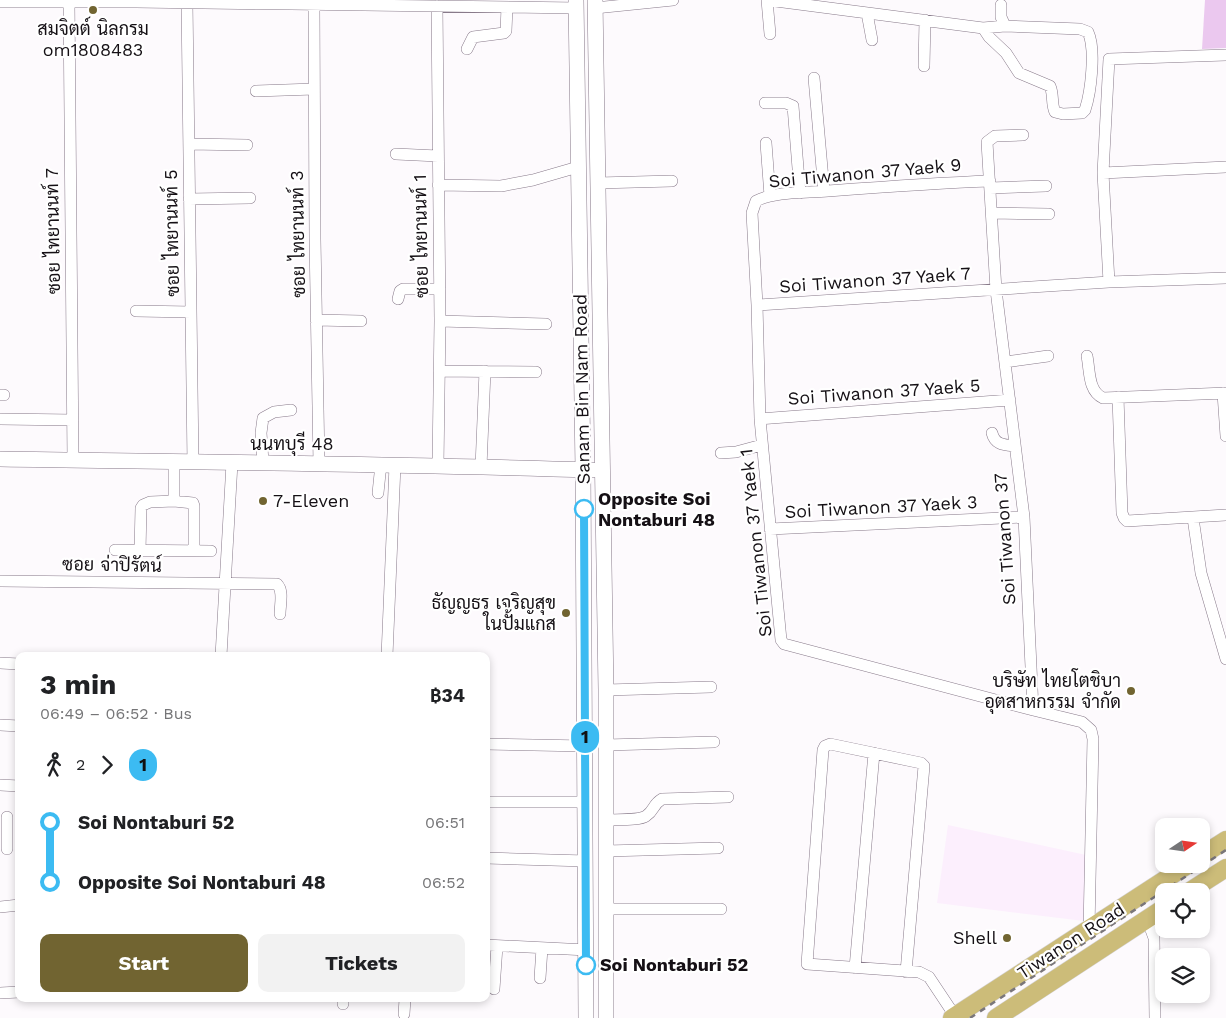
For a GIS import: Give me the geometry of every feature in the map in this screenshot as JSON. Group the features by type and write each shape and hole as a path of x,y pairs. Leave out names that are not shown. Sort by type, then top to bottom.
{"main road":[{"path":"576,4 595,4"},
{"name":"Sanam Bin Nam Road","path":"576,4 583,469 586,1018"},
{"name":"Sanam Bin Nam Road","path":"595,4 606,690 606,1018"},
{"name":"นนทบุรี 48","path":"0,459 388,464 602,470"},
{"path":"1210,850 1226,840"},
{"path":"1203,883 1226,868"},
{"name":"Tiwanon Road","path":"954,1017 1175,873"},
{"name":"Tiwanon Road","path":"996,1018 1155,914"},
{"path":"1107,917 1119,937"}],"street":[{"path":"595,4 673,0"},
{"path":"770,34 767,0 982,28 1006,26 1080,29 1088,32 1092,40 1091,75 1087,106 1082,113 1063,114 1056,112 1052,106 1050,86 1019,73 1006,53 982,28"},
{"path":"8,1 314,4 382,2 437,6 507,7 576,4"},
{"name":"ซอย ไทยานนท์ 7","path":"69,2 73,460"},
{"name":"ซอย ไทยานนท์ 5","path":"187,3 193,462"},
{"name":"ซอย ไทยานนท์ 3","path":"314,4 319,463"},
{"path":"1001,5 1001,17 1006,26"},
{"name":"ซอย ไทยานนท์ 1","path":"437,6 440,289 438,465"},
{"path":"467,49 473,37 504,33 506,31 507,7"},
{"path":"867,13 872,40"},
{"path":"924,66 925,20"},
{"path":"1109,282 1103,173 1109,59 1226,55"},
{"path":"814,78 824,191"},
{"path":"256,91 314,89"},
{"path":"766,103 786,103 793,106 800,193"},
{"name":"Soi Tiwanon 37","path":"1023,135 995,136 987,142 996,290 1024,518 1033,710"},
{"path":"766,143 770,196"},
{"path":"189,144 247,145"},
{"path":"396,154 438,156"},
{"path":"438,185 501,186 533,180 578,167"},
{"path":"1103,173 1226,167"},
{"path":"598,183 672,181"},
{"name":"Soi Tiwanon 37 Yaek 9","path":"752,213 756,202 770,196 800,193 925,183 1046,186"},
{"path":"189,199 250,198"},
{"name":"Soi Tiwanon 37 Yaek 1","path":"752,213 760,419 781,640 784,644 1033,710"},
{"path":"992,213 1049,214"},
{"name":"Soi Tiwanon 37 Yaek 7","path":"757,306 1109,282 1226,278"},
{"path":"398,299 400,291 403,289 440,289"},
{"path":"136,311 191,312"},
{"path":"316,320 360,321"},
{"path":"440,321 546,324"},
{"path":"1005,362 1048,356"},
{"path":"1087,356 1092,386 1096,394 1103,398 1225,393 1226,436"},
{"path":"440,371 536,372"},
{"path":"481,467 484,371"},
{"path":"1118,397 1122,513 1127,521 1226,515"},
{"name":"Soi Tiwanon 37 Yaek 5","path":"760,419 1010,400"},
{"path":"263,462 261,433 263,418 274,412 291,410"},
{"path":"0,419 73,420"},
{"path":"992,433 997,443 1015,446"},
{"path":"721,453 736,452 762,445"},
{"path":"174,462 174,501"},
{"path":"221,652 232,463"},
{"path":"378,493 388,464"},
{"path":"387,652 388,464"},
{"path":"140,551 142,505 150,502 174,501 193,502 195,511 194,551"},
{"name":"Soi Tiwanon 37 Yaek 3","path":"770,529 1024,518"},
{"path":"1193,518 1201,573 1226,659"},
{"path":"115,550 211,551"},
{"name":"ซอย จ่าปิรัตน์","path":"0,581 277,584 281,592 280,614"},
{"path":"0,663 15,664"},
{"path":"606,690 711,687"},
{"path":"1033,710 1082,722 1091,730 1093,739 1089,929"},
{"path":"0,725 15,726"},
{"path":"606,745 714,742"},
{"path":"490,744 585,746"},
{"path":"906,972 924,766 921,763 830,744 823,750 807,964 906,972 919,972 929,977 954,1017"},
{"path":"855,968 874,753"},
{"path":"0,785 15,786"},
{"path":"606,820 644,818 653,809 655,803 662,799 728,797"},
{"path":"490,802 586,802"},
{"path":"3,849 7,817"},
{"path":"606,851 718,848"},
{"path":"490,858 586,861"},
{"path":"0,907 15,906"},
{"path":"606,909 721,909"},
{"path":"1147,919 1154,938 1155,948"},
{"path":"494,989 492,946 586,950"},
{"path":"540,978 542,948"},
{"path":"0,994 15,992"},
{"path":"404,1014 405,1002"},
{"path":"1155,1018 1157,1003"}],"shaded area":[{"path":"1205,0 1226,0 1226,48 1202,49"},
{"path":"948,825 1086,855 1084,921 937,903"}],"railway":[{"path":"970,1018 1226,850"}],"bus line":[{"name":"1","path":"584,509 586,965"}],"place":[{"name":"สมจิตต์ นิลกรม om1808483","path":"93,10"},
{"name":"7-Eleven","path":"263,501"},
{"name":"Opposite Soi Nontaburi 48","path":"584,509"},
{"name":"ธัญญธร เจริญสุข ในปั้มแกส","path":"566,613"},
{"name":"บริษัท ไทยโตชิบา อุตสาหกรรม จำกัด","path":"1131,691"},
{"name":"Shell","path":"1007,938"},
{"name":"Soi Nontaburi 52","path":"586,965"}]}
